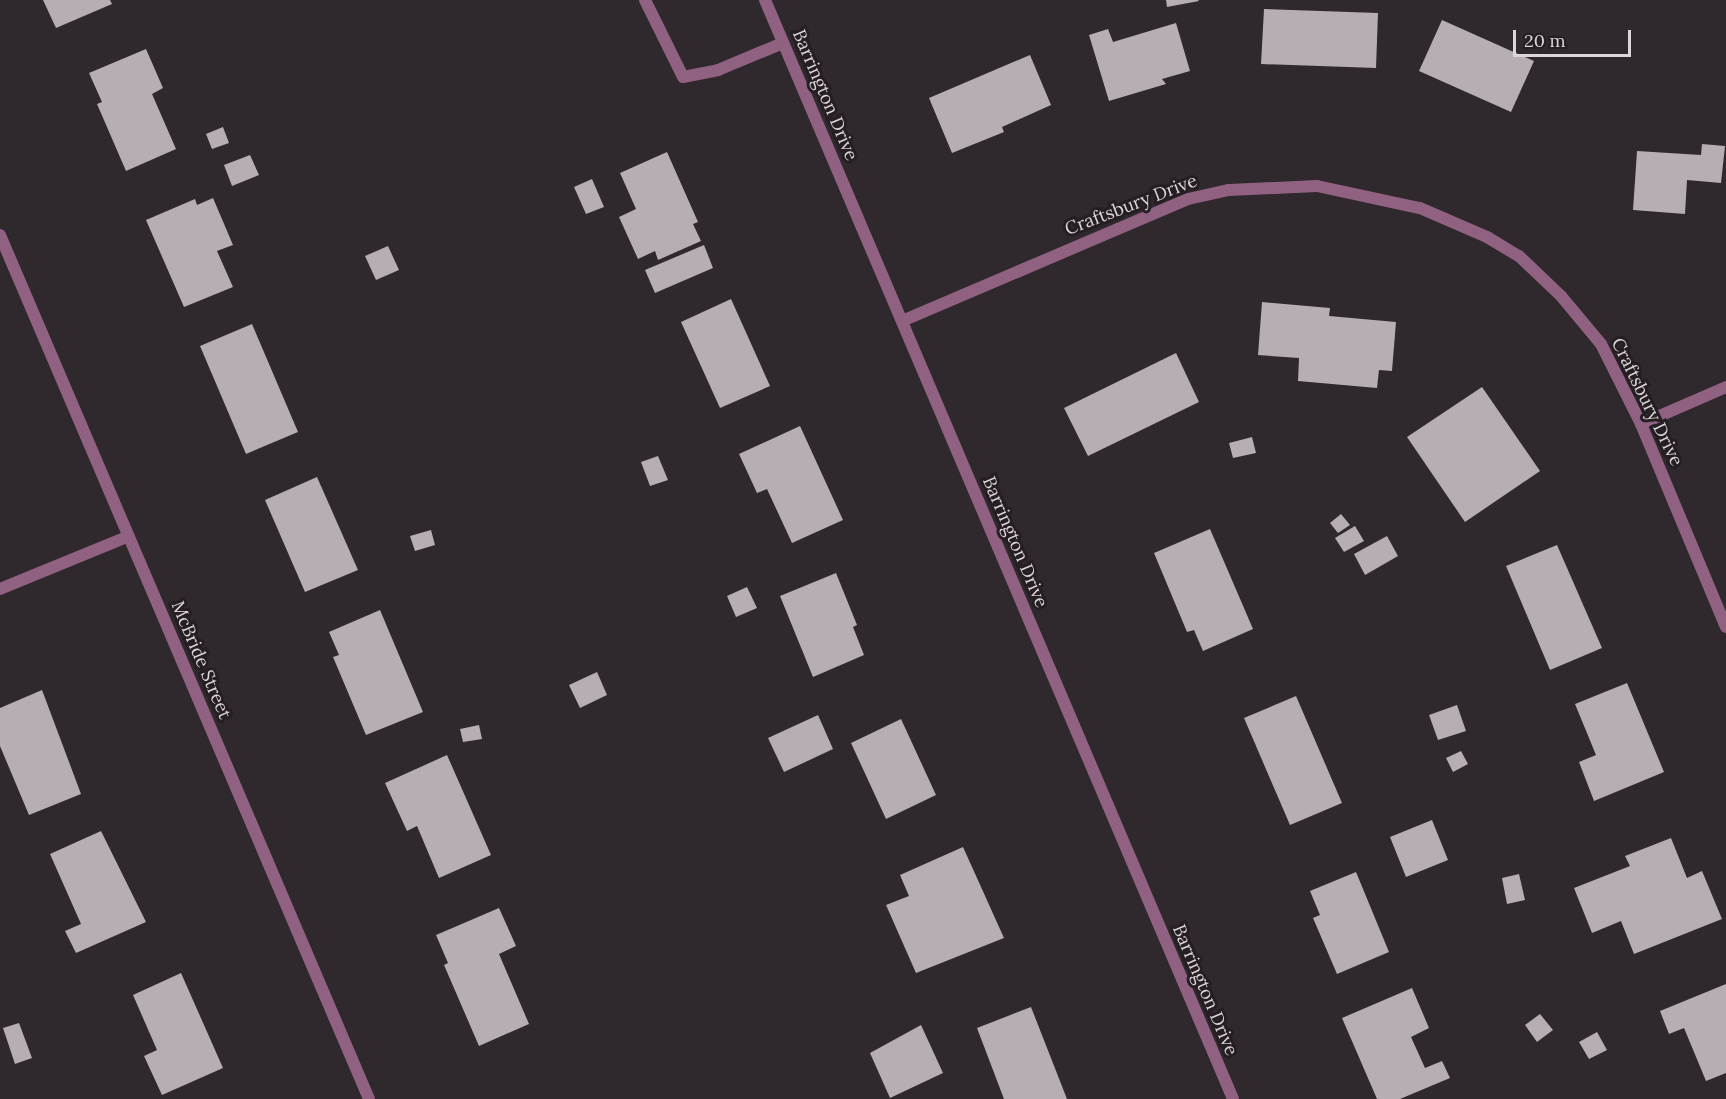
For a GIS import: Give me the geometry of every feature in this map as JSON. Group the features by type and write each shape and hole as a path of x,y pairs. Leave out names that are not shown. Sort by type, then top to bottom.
{"street":[{"path":"645,0 683,77 717,70 783,43"},
{"name":"Barrington Drive","path":"765,0 1233,1099"},
{"name":"Craftsbury Drive","path":"902,321 1188,199 1276,186 1349,190 1420,208 1487,237 1519,256 1561,296 1601,344 1641,424 1726,627"},
{"name":"McBride Street","path":"0,235 369,1099"},
{"path":"1641,424 1726,387"},
{"path":"0,589 129,536"}],"building":[{"path":"43,0 110,0 112,4 56,28"},
{"path":"1166,0 1198,0 1199,1 1167,7"},
{"path":"1264,9 1378,13 1376,68 1261,64"},
{"path":"1442,20 1534,61 1511,112 1419,71"},
{"path":"1176,23 1190,71 1162,79 1166,84 1109,101 1089,35 1108,29 1113,42"},
{"path":"146,49 163,88 152,94 176,149 126,171 97,104 102,102 89,73"},
{"path":"1030,55 1051,105 1002,127 1004,132 952,153 929,98"},
{"path":"223,127 229,143 212,149 206,134"},
{"path":"1702,144 1725,146 1721,183 1687,180 1685,214 1633,210 1637,151 1701,155"},
{"path":"667,152 698,222 693,224 701,241 658,260 655,251 638,259 619,217 636,209 620,173"},
{"path":"250,155 259,175 232,186 224,165"},
{"path":"592,179 604,207 586,214 574,187"},
{"path":"213,198 233,245 217,251 233,287 184,307 146,220 195,199 197,205"},
{"path":"704,245 713,268 655,293 645,270"},
{"path":"388,246 399,270 376,280 365,256"},
{"path":"731,299 770,386 720,408 681,322"},
{"path":"1262,302 1330,308 1329,316 1396,322 1392,371 1379,370 1377,388 1298,381 1299,358 1258,355"},
{"path":"252,324 298,432 246,454 200,346"},
{"path":"1176,353 1199,402 1088,456 1064,408"},
{"path":"1482,387 1540,471 1465,522 1407,437"},
{"path":"800,426 843,520 792,543 767,489 757,493 739,454"},
{"path":"1252,437 1256,453 1233,458 1229,443"},
{"path":"658,456 668,480 650,486 641,462"},
{"path":"317,477 358,570 305,592 265,500"},
{"path":"1341,514 1350,525 1338,533 1330,523"},
{"path":"1355,526 1364,541 1344,552 1335,538"},
{"path":"1210,529 1253,629 1203,651 1194,630 1187,632 1154,553"},
{"path":"431,530 435,545 415,551 410,536"},
{"path":"1387,536 1398,556 1365,575 1354,554"},
{"path":"1557,545 1602,648 1550,670 1506,566"},
{"path":"836,573 857,625 853,627 864,655 813,677 780,596"},
{"path":"747,587 757,608 736,617 727,596"},
{"path":"380,610 423,712 366,735 333,657 339,655 329,632"},
{"path":"597,672 607,695 580,708 569,685"},
{"path":"1627,683 1664,772 1594,801 1579,762 1596,755 1575,704"},
{"path":"42,690 81,794 29,815 0,746 0,708"},
{"path":"1296,696 1342,803 1290,825 1244,718"},
{"path":"1457,705 1466,731 1438,740 1429,715"},
{"path":"818,715 833,749 784,772 768,738"},
{"path":"901,719 936,795 886,819 851,743"},
{"path":"479,725 482,739 463,742 460,729"},
{"path":"1461,751 1468,764 1453,772 1446,758"},
{"path":"447,755 491,855 439,878 417,826 407,831 385,783"},
{"path":"1432,820 1448,860 1406,877 1390,837"},
{"path":"101,831 146,922 76,953 65,931 81,924 50,854"},
{"path":"1671,838 1687,878 1702,871 1722,919 1634,954 1621,921 1592,933 1574,888 1630,866 1625,856"},
{"path":"963,847 1004,938 916,973 886,905 909,896 900,875"},
{"path":"1356,872 1389,952 1337,974 1313,918 1320,915 1310,891"},
{"path":"1519,874 1525,900 1507,904 1502,878"},
{"path":"499,908 516,946 499,954 529,1024 479,1046 444,965 448,963 436,935"},
{"path":"181,973 223,1068 162,1095 144,1056 157,1050 133,995"},
{"path":"1726,984 1726,1073 1706,1081 1684,1028 1669,1034 1660,1011"},
{"path":"1412,988 1429,1028 1411,1037 1425,1068 1442,1061 1450,1078 1400,1099 1377,1099 1342,1018"},
{"path":"1031,1007 1067,1099 1004,1099 977,1028"},
{"path":"1540,1014 1553,1030 1537,1042 1525,1025"},
{"path":"19,1023 32,1058 15,1064 3,1028"},
{"path":"921,1025 943,1073 890,1098 870,1053"},
{"path":"1597,1032 1607,1050 1589,1059 1579,1042"}]}
